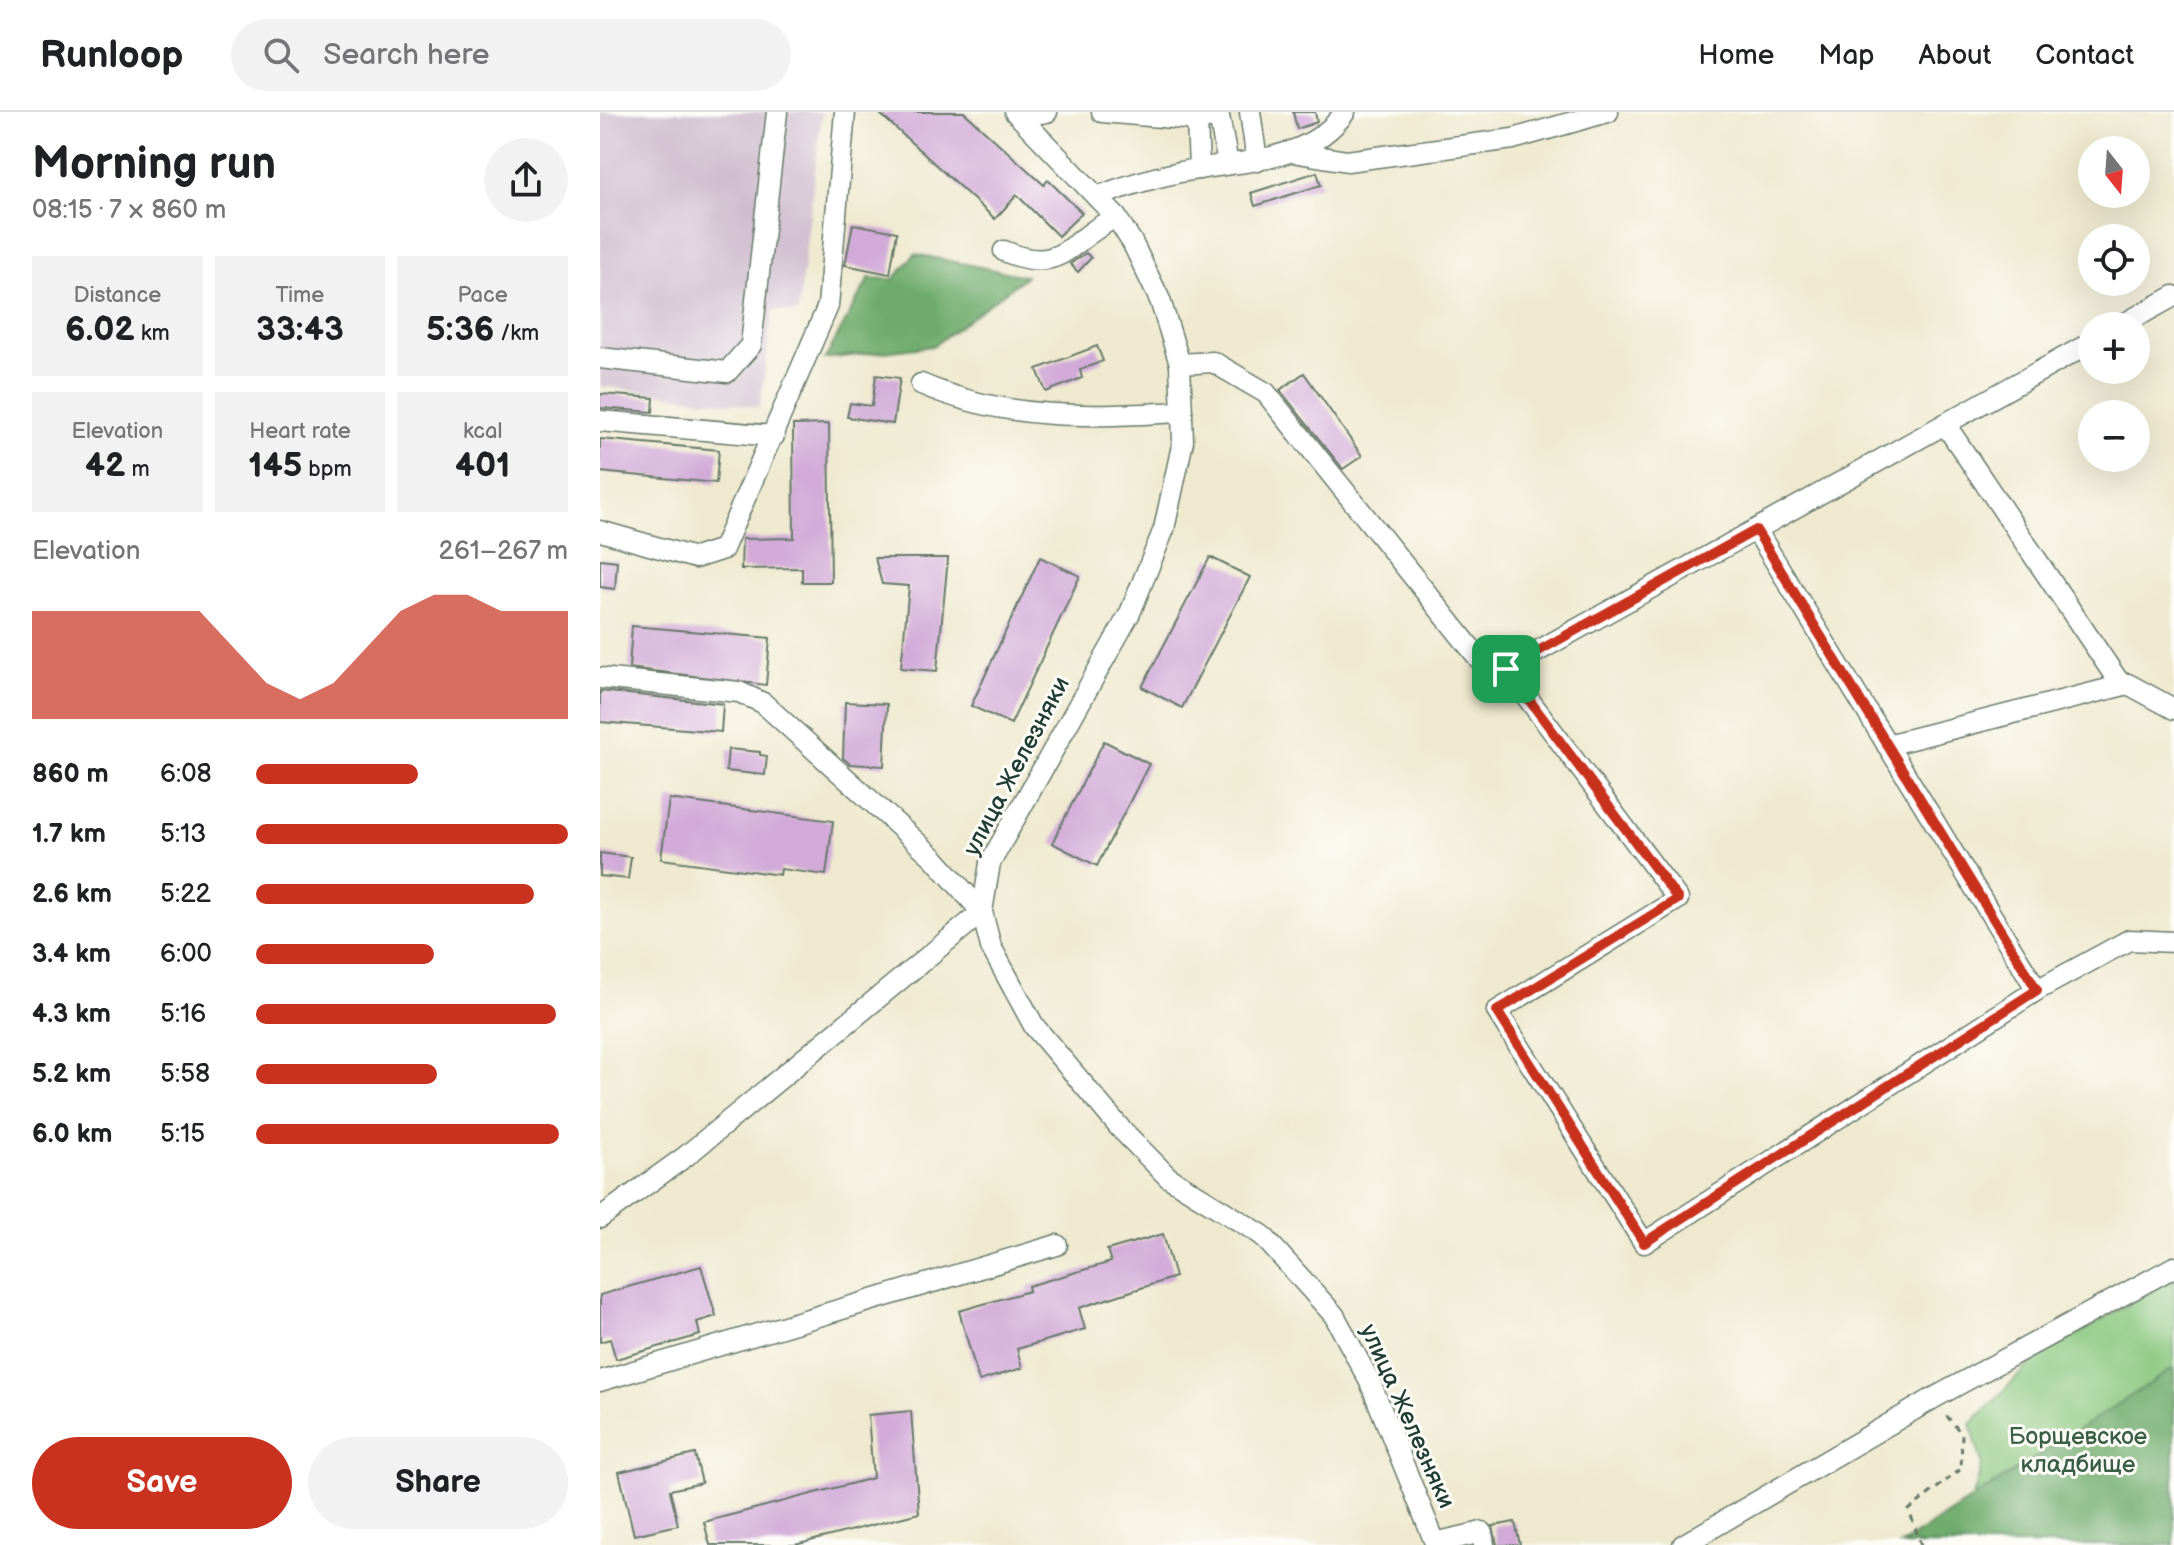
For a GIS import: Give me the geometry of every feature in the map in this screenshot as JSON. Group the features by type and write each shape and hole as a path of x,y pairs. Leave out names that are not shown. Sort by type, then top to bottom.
{"street":[{"path":"600,358 727,372 751,345 777,112"},
{"path":"600,531 695,558 723,549 828,306 845,112"},
{"path":"1017,114 1047,112"},
{"path":"1102,112 1197,120 1247,112 1257,161"},
{"path":"1097,197 1138,182 1292,152 1332,130 1345,112"},
{"path":"1292,152 1347,161 1513,139 1608,112"},
{"name":"улица Железняки","path":"1017,114 1116,217 1160,300 1180,364 1183,441 1164,529 1130,613 990,863 982,912 991,947 1005,978 1034,1026 1077,1080 1168,1177 1262,1235 1334,1315 1370,1382 1436,1544"},
{"path":"1219,116 1228,164"},
{"path":"1197,120 1199,169"},
{"path":"1004,251 1029,262 1061,257 1095,227 1116,217"},
{"path":"2145,312 2174,296"},
{"path":"1180,364 1213,362 1266,393 1493,676 2078,350"},
{"path":"921,384 949,396 1011,412 1122,415 1182,412"},
{"path":"600,421 774,436"},
{"path":"1945,424 2121,685"},
{"path":"1756,530 2037,990"},
{"path":"1506,669 1678,899 1497,1011 1644,1243 2037,990 2129,940 2174,942"},
{"path":"600,678 739,692 763,703 934,858 982,912 686,1156 600,1218"},
{"path":"1887,745 2128,684 2174,709"},
{"path":"600,1381 1057,1245"},
{"path":"1683,1545 1932,1399 2174,1267"},
{"path":"1436,1544 1482,1532 1484,1545"}],"path":[{"path":"1921,1545 1909,1510 1961,1469 1962,1434 1932,1399"}],"shaded area":[{"path":"600,112 822,112 798,313 773,310 760,407 600,386"}],"green space":[{"path":"915,254 1026,276 933,346 825,359 869,278 894,279"},
{"name":"Борщевское кладбище","path":"2174,1277 2174,1545 1964,1530 1982,1464 1971,1424 2033,1361"},
{"path":"2174,1368 2174,1545 1900,1545"}],"building":[{"path":"878,112 964,112 1044,185 1048,180 1082,213 1058,236 1017,195 995,219"},
{"path":"1293,112 1315,112 1317,122 1297,129"},
{"path":"1317,172 1321,185 1255,206 1251,193"},
{"path":"853,224 897,232 890,274 845,265"},
{"path":"1086,253 1091,258 1078,272 1070,264"},
{"path":"1097,346 1103,361 1080,370 1082,378 1046,392 1037,369"},
{"path":"1304,373 1362,456 1343,469 1280,390"},
{"path":"876,375 900,378 893,424 847,417 850,403 872,406"},
{"path":"600,394 654,398 653,412 600,408"},
{"path":"829,424 831,582 802,582 802,568 741,569 742,539 794,538 793,425"},
{"path":"600,439 719,450 716,483 600,472"},
{"path":"1040,557 1080,576 1011,724 971,706"},
{"path":"1210,557 1250,577 1182,708 1142,687"},
{"path":"875,558 948,558 937,671 901,668 909,586 882,584"},
{"path":"600,559 617,561 615,589 600,587"},
{"path":"632,626 770,638 766,685 629,668"},
{"path":"600,691 723,704 721,732 600,722"},
{"path":"845,702 887,704 884,766 850,764 843,758"},
{"path":"1104,741 1149,764 1097,866 1052,843"},
{"path":"728,749 760,752 760,755 767,756 765,775 726,771"},
{"path":"669,799 833,821 826,875 781,869 780,875 661,859"},
{"path":"600,853 631,857 628,879 600,876"},
{"path":"1163,1234 1175,1277 1079,1308 1085,1329 1017,1349 1022,1368 979,1381 959,1311 1029,1291 1028,1286 1111,1262 1107,1250"},
{"path":"701,1266 716,1316 697,1322 700,1335 616,1359 610,1339 600,1342 600,1295"},
{"path":"911,1411 919,1513 795,1545 710,1545 704,1522 873,1478 868,1415"},
{"path":"695,1454 702,1483 670,1490 678,1525 634,1535 619,1472"},
{"path":"1515,1522 1520,1545 1497,1545 1493,1526"}],"route":[{"path":"1756,530 2037,990 1644,1243 1497,1011 1678,899 1506,669 1756,530"}]}
